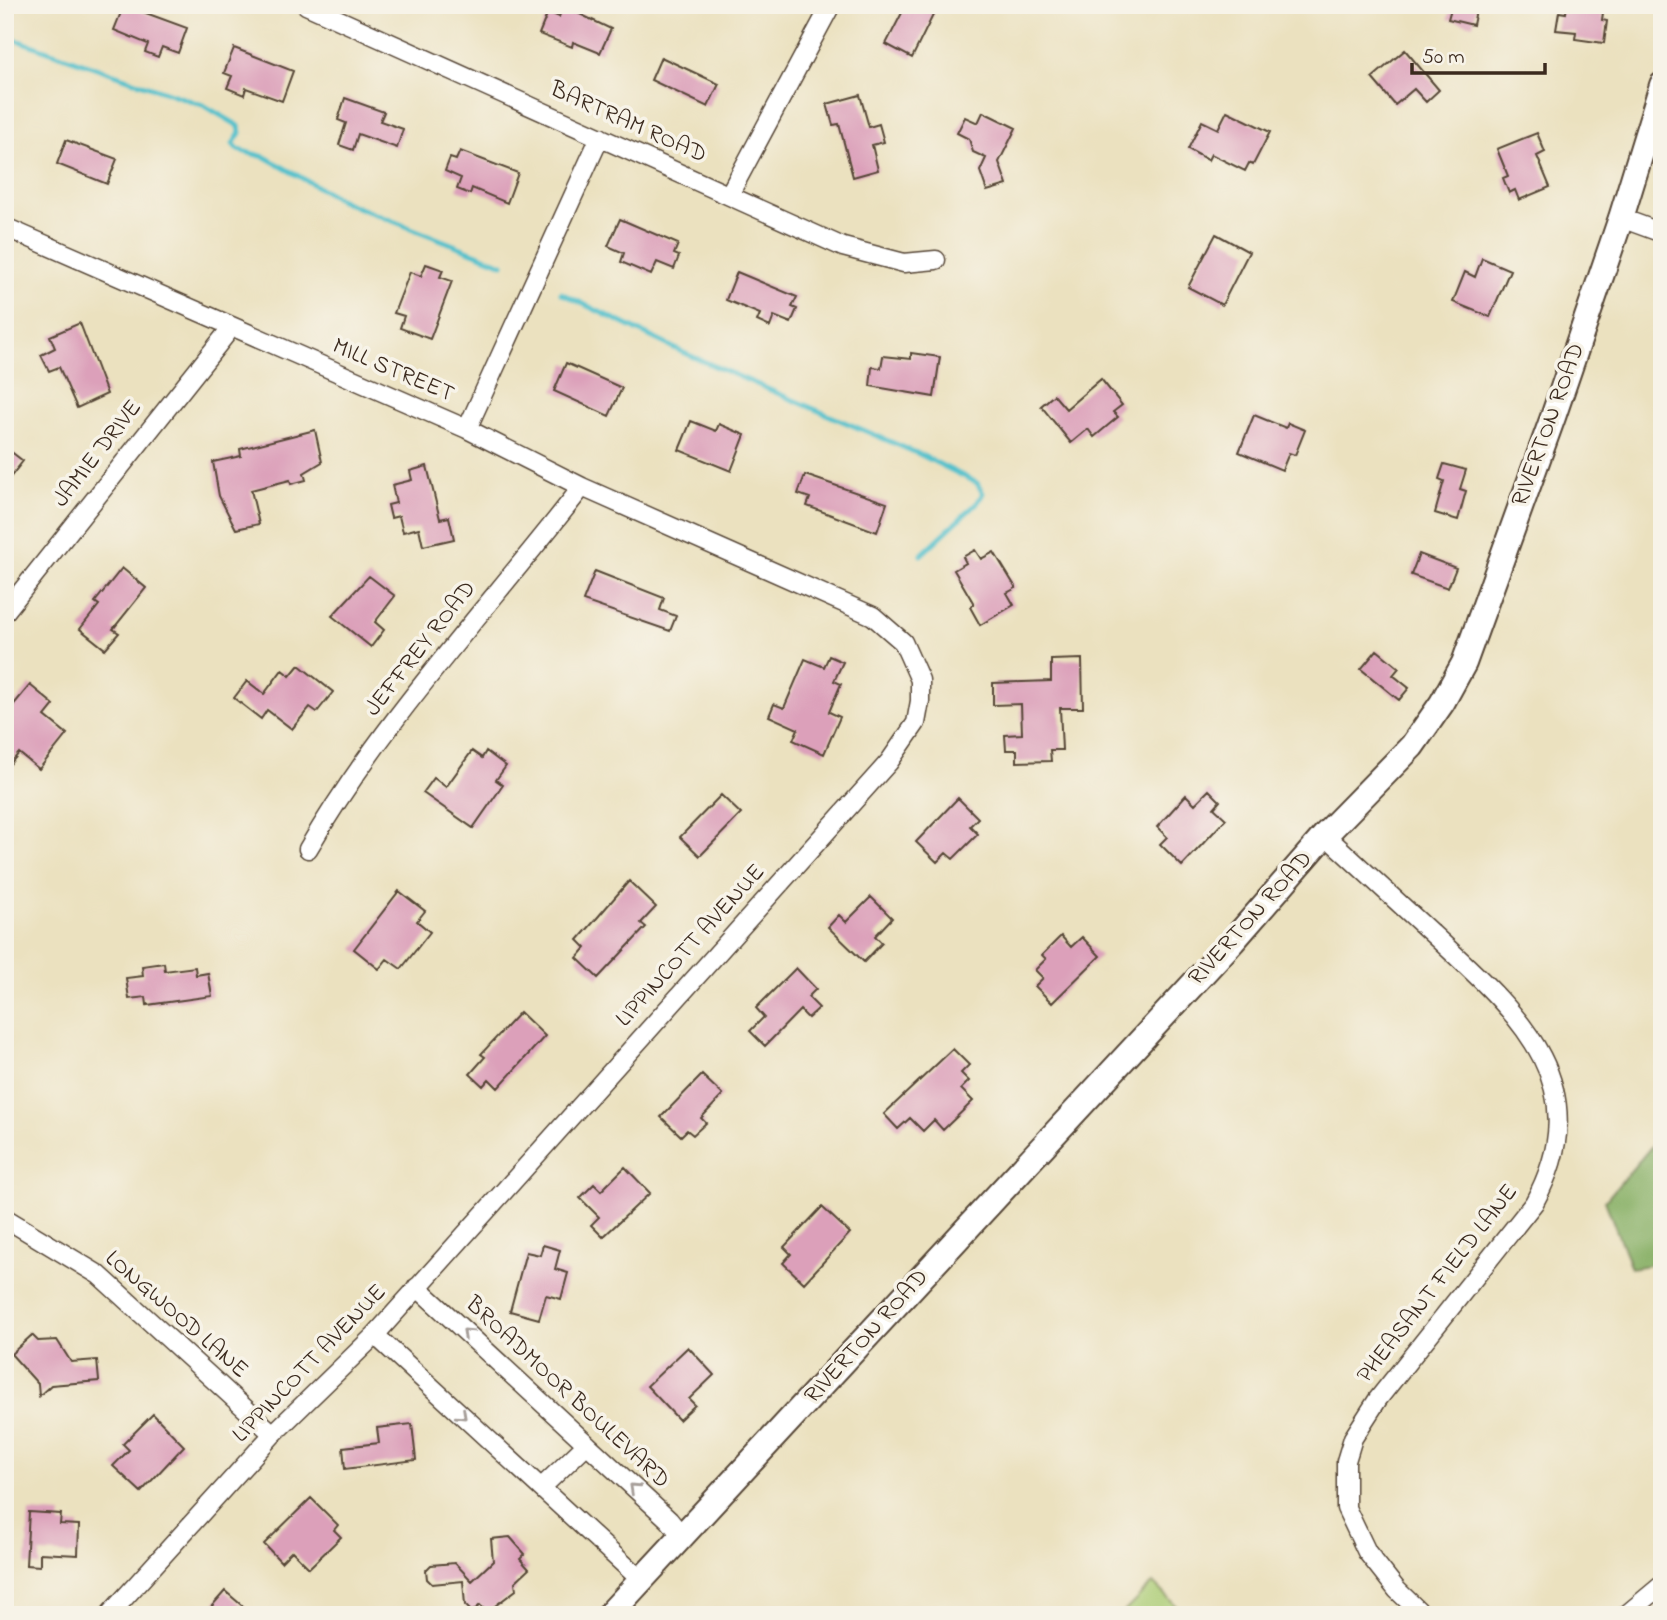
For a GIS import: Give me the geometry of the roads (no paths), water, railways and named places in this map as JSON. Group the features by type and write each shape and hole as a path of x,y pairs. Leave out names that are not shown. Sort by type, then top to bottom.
{"main road":[{"name":"RIVERTON ROAD","path":"609,1615 1233,941 1325,835 1412,746 1442,703 1464,663 1553,417 1621,218 1662,85"}],"street":[{"name":"BARTRAM ROAD","path":"306,5 864,255 904,263 936,260"},
{"path":"729,195 831,5"},
{"name":"MILL STREET","path":"5,227 467,429 600,137"},
{"path":"1621,218 1662,233"},
{"name":"JAMIE DRIVE","path":"5,612 231,328"},
{"name":"LIPPINCOTT AVENUE","path":"109,1615 273,1434 375,1335 889,762 916,723 920,680 903,642 873,616 582,487 467,429"},
{"name":"JEFFREY ROAD","path":"308,849 334,804 381,740 535,542 582,487"},
{"name":"PHEASANT FIELD LANE","path":"1325,835 1490,987 1525,1025 1539,1047 1556,1097 1556,1151 1548,1178 1534,1203 1378,1399 1353,1438 1346,1461 1346,1508 1367,1552 1397,1590 1423,1615"},
{"name":"LONGWOOD LANE","path":"5,1218 99,1275 273,1434"},
{"name":"BROADMOOR BOULEVARD","path":"417,1287 669,1520 682,1536"},
{"path":"375,1335 641,1580"},
{"path":"541,1488 587,1444"},
{"path":"1626,1615 1662,1585"}],"waterway":[{"path":"5,36 203,105 239,126 240,133 233,144 238,150 265,157 344,202 503,264"},
{"path":"561,293 684,353 919,454 977,483 983,493 978,502 921,555"}]}
